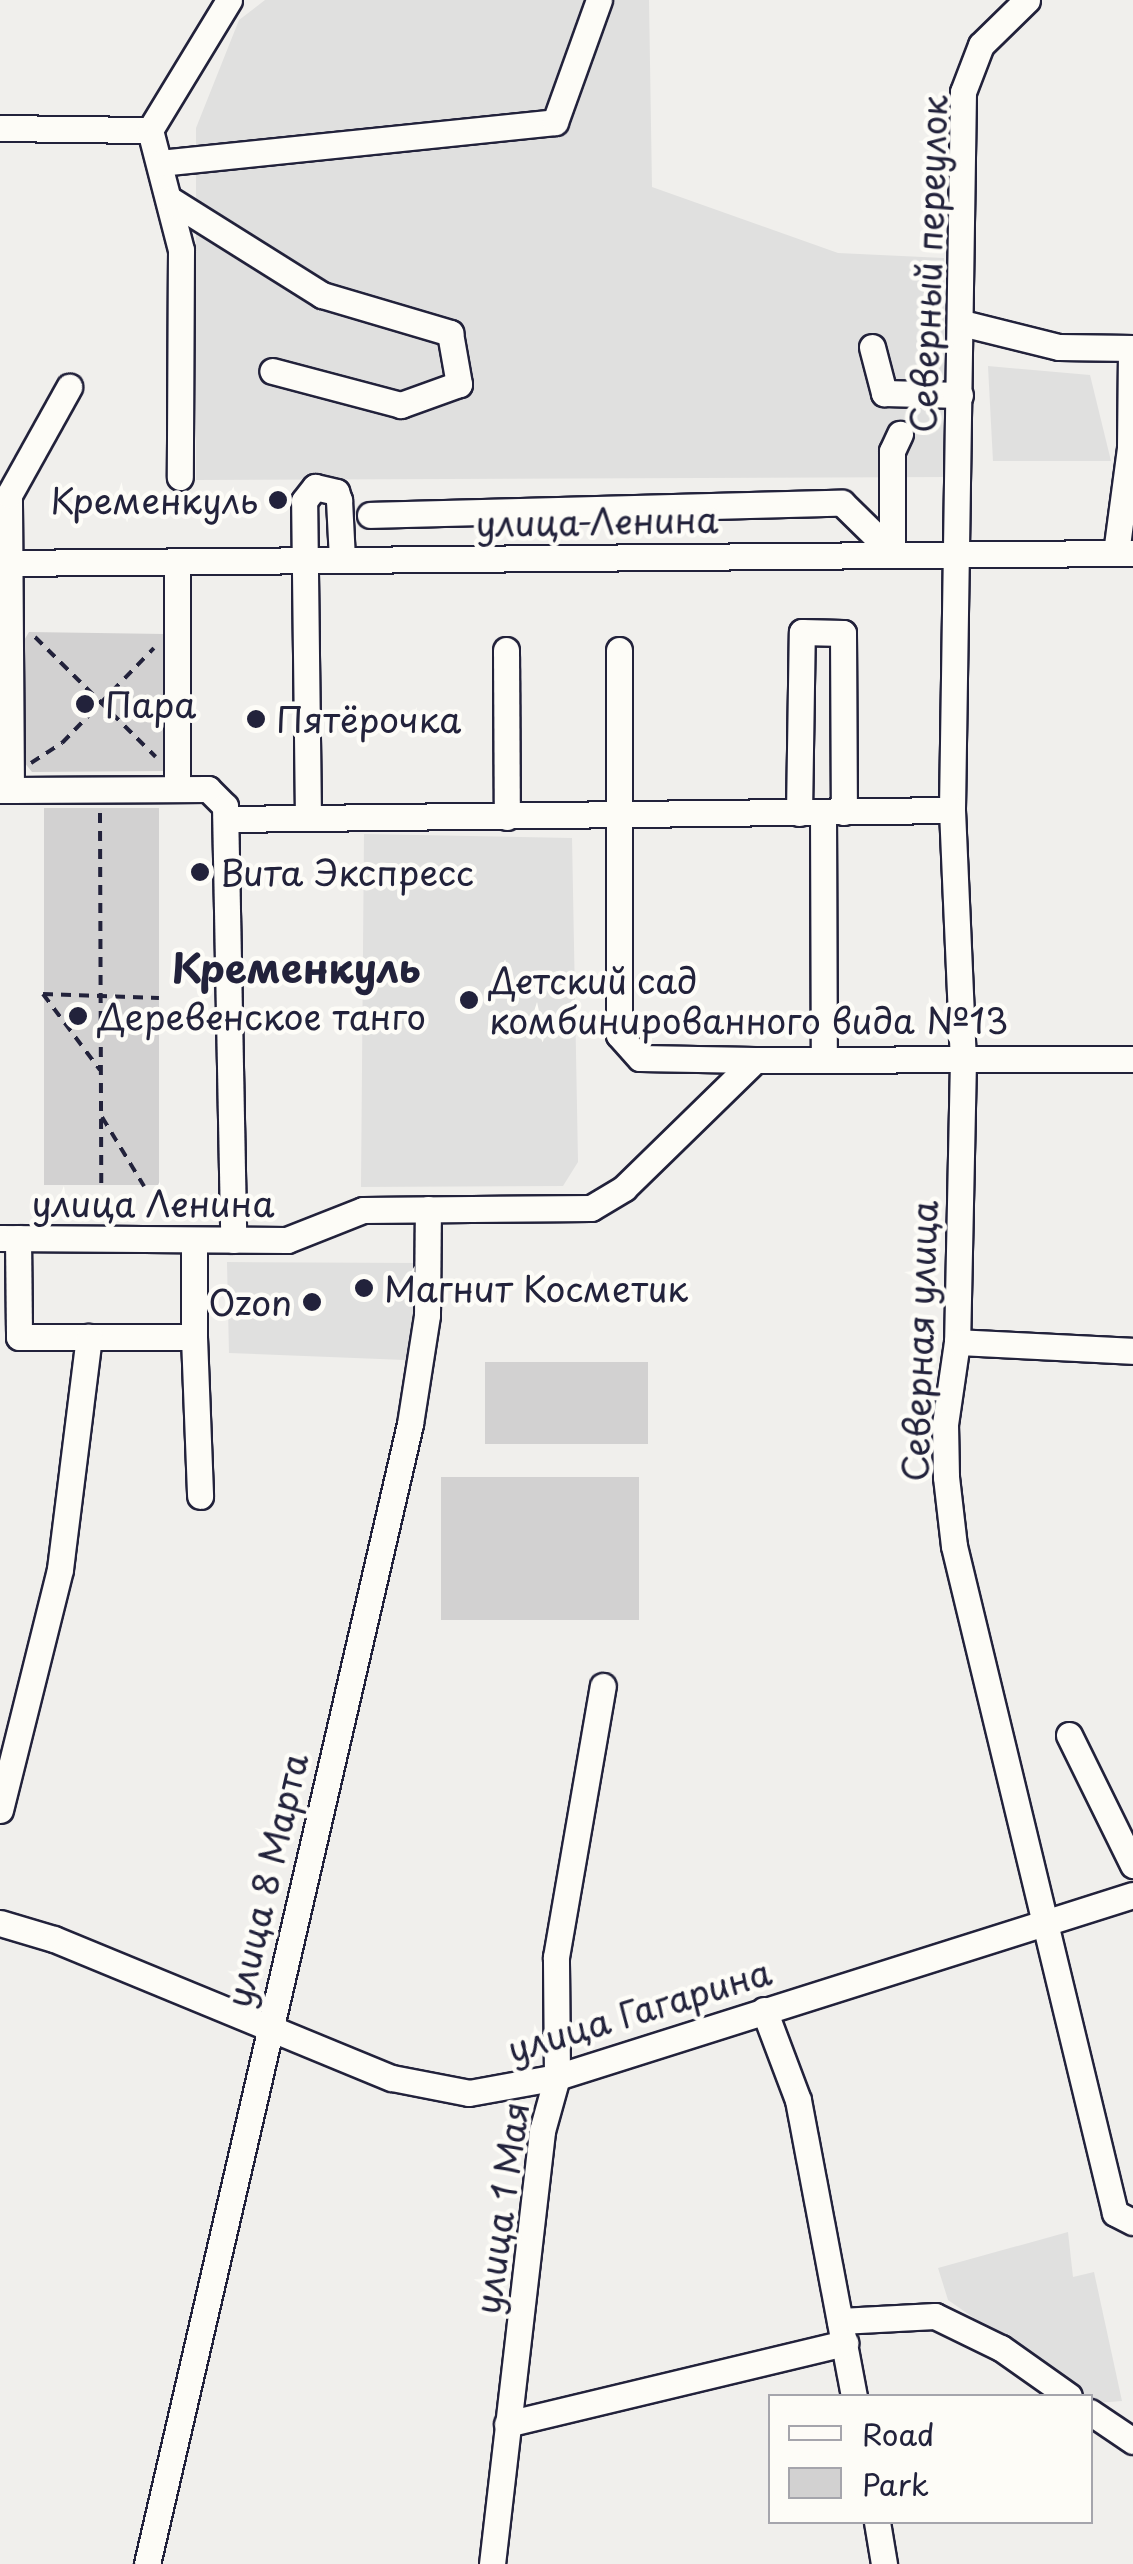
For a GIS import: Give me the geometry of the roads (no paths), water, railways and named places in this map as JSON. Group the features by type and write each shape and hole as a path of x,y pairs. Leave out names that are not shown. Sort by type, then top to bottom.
{"street":[{"path":"180,477 181,250 150,130 228,0"},
{"path":"160,162 555,122 599,0"},
{"name":"Северный переулок","path":"954,552 962,322 963,92 981,45 1027,0"},
{"path":"0,128 150,130"},
{"path":"169,198 322,295 450,332 459,384 401,405 272,371"},
{"path":"962,322 1060,347 1132,348 1125,553"},
{"path":"872,347 884,393 960,395"},
{"path":"70,386 9,496 5,790 208,789 225,806 233,1240"},
{"path":"892,552 892,451 900,434"},
{"path":"308,818 304,500 315,487 336,492 339,500 342,559"},
{"path":"370,515 842,504 892,552"},
{"path":"466,513 469,558"},
{"name":"улица Ленина","path":"7,563 892,552 1125,553"},
{"name":"Северная улица","path":"954,552 952,810 962,1060 957,1342 945,1424 954,1546 1115,2213 1133,2222"},
{"path":"177,561 178,788"},
{"path":"822,812 843,633 802,632 822,812 824,1059"},
{"path":"506,650 507,817"},
{"path":"619,650 619,1035 640,1058 1133,1060"},
{"path":"226,818 618,817 952,810"},
{"name":"улица Ленина","path":"9,1238 287,1240 364,1210 591,1208 624,1188 755,1060"},
{"name":"улица 8 Марта","path":"147,2564 267,2029 410,1424 427,1315 428,1208"},
{"path":"9,1238 19,1338 194,1337"},
{"path":"194,1240 200,1496"},
{"path":"0,1810 60,1569 89,1338"},
{"path":"957,1342 1133,1351"},
{"name":"улица 1 Мая","path":"492,2564 542,2131 557,2077 556,1956 603,1686"},
{"path":"1069,1735 1133,1866"},
{"name":"улица Гагарина","path":"0,1923 54,1939 392,2078 470,2093 557,2077 1047,1919 1133,1895"},
{"path":"764,2010 798,2100 854,2394"},
{"path":"518,2084 542,2131"},
{"path":"507,2424 842,2332 935,2316 1000,2348 1065,2394"},
{"path":"1093,2414 1133,2441"},
{"path":"877,2524 884,2564"}],"place":[{"name":"Кременкуль","path":"278,500"},
{"name":"Пара","path":"85,704"},
{"name":"Пятёрочка","path":"256,719"},
{"name":"Вита Экспресс","path":"200,872"},
{"name":"Детский сад комбинированного вида №13","path":"469,1000"},
{"name":"Деревенское танго","path":"78,1016"},
{"name":"Магнит Косметик","path":"364,1288"},
{"name":"Ozon","path":"312,1302"}],"district":[{"name":"Кременкуль","path":"296,967"}]}
